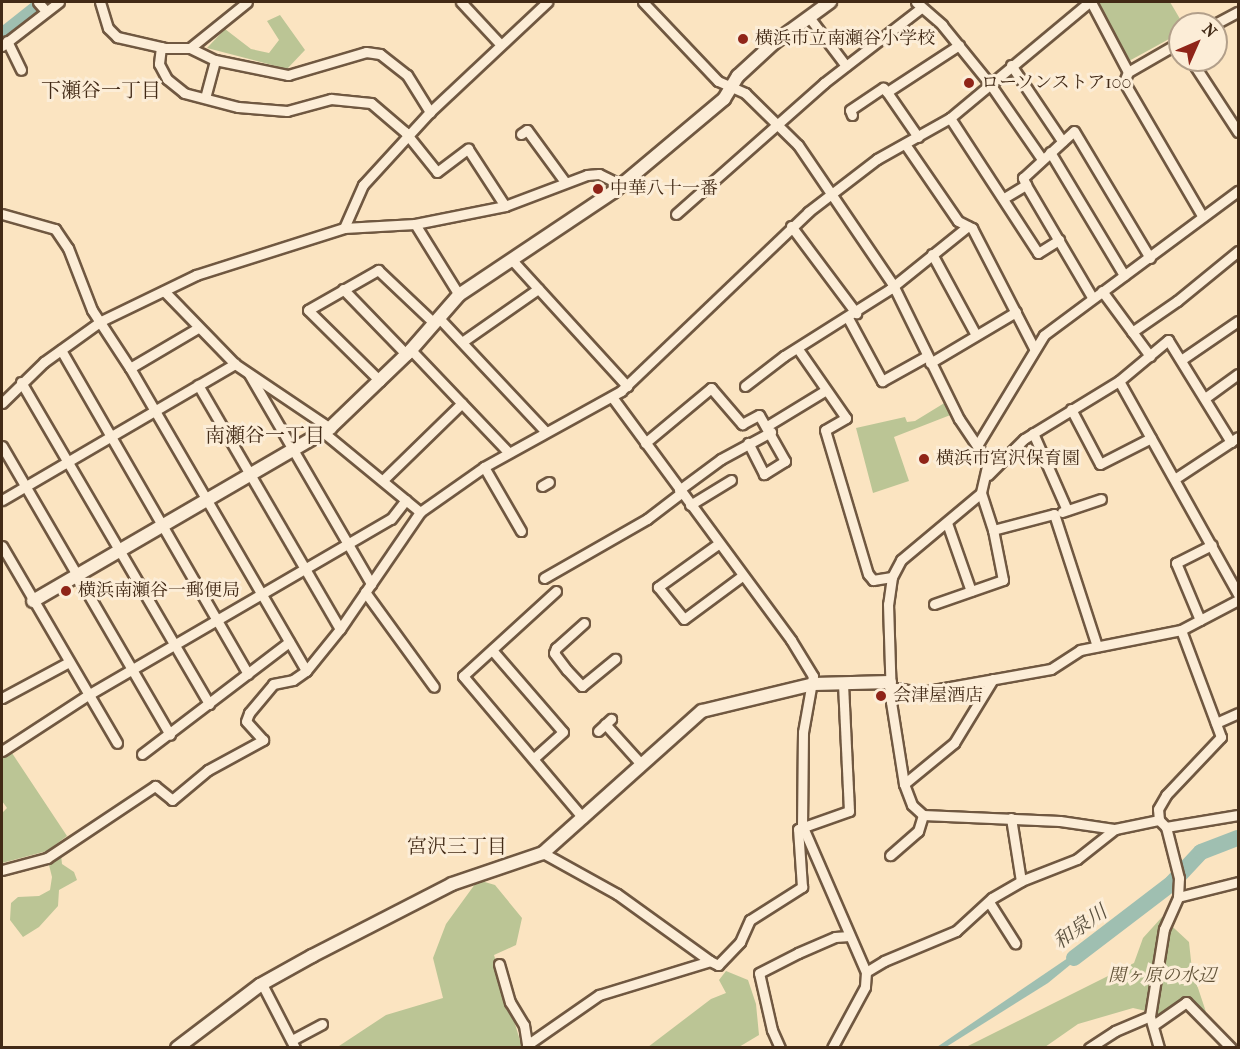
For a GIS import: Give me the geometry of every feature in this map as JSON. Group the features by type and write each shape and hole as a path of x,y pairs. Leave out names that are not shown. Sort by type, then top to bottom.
{"street":[{"path":"21,70 4,44 59,2"},
{"path":"100,2 108,28 117,37 161,47 190,48 215,60 288,75 366,52 380,54 407,75 430,112"},
{"path":"190,48 247,2"},
{"path":"461,2 500,44"},
{"path":"344,228 363,185 430,112 547,2"},
{"path":"643,2 718,81 745,93 798,145 893,285 959,418 988,462 988,475 981,493 947,524 901,560 892,577 888,604 890,684 904,784 912,806 923,816 1011,818 1115,829 1159,820"},
{"path":"33,601 327,430 409,352 459,295 622,185 724,99 732,86 775,42 830,2"},
{"path":"2,870 46,858 155,786 172,800 181,795 208,770 263,740 246,721 249,713 273,684 293,680 306,671 340,629 420,512 484,466 545,431 612,397 627,386 791,226 877,159 950,118 1011,65 1090,2 1128,72"},
{"path":"676,214 777,124 918,5 942,25 959,45 990,84 1042,159"},
{"path":"809,17 846,66"},
{"path":"887,92 959,45"},
{"path":"161,47 159,64 167,79 184,93 238,107 287,111 331,99 363,100 382,110 409,137 437,172 468,149 505,206"},
{"path":"1168,49 1128,72 1124,82 1203,217"},
{"path":"205,98 215,60"},
{"path":"1011,65 1062,141"},
{"path":"1199,72 1239,132"},
{"path":"852,115 850,110 883,88 918,137"},
{"path":"950,118 1038,253 1059,240"},
{"path":"521,134 528,130 565,182"},
{"path":"1092,297 1023,178 1074,131 1150,258"},
{"path":"905,144 958,221 972,228 1034,348"},
{"path":"1050,152 1125,275"},
{"path":"2,403 21,382 101,321 196,275 344,228 415,224 505,206 565,182 600,174 622,185"},
{"path":"1004,198 1026,185"},
{"path":"978,444 1034,348 1060,320 1150,258 1239,191"},
{"path":"2,214 55,229 68,248 92,310 130,368 306,671"},
{"path":"415,224 459,295"},
{"path":"791,226 852,315 882,381 976,335 1016,312"},
{"path":"745,387 798,349 852,315 968,226"},
{"path":"1132,332 1177,301 1239,251"},
{"path":"932,254 976,335"},
{"path":"512,260 627,386"},
{"path":"380,381 308,310 378,270 462,342 545,431"},
{"path":"343,289 462,403 508,452"},
{"path":"462,342 538,289"},
{"path":"164,291 235,364 327,430 420,512"},
{"path":"1102,291 1150,356"},
{"path":"1182,360 1239,321"},
{"path":"130,368 198,328"},
{"path":"988,475 1033,433 1119,381 1168,340 1235,440 1176,478"},
{"path":"798,349 846,418 825,430 868,574 873,580 892,577"},
{"path":"61,350 248,674"},
{"path":"2,500 235,364"},
{"path":"249,374 348,544 368,588 434,687"},
{"path":"1205,398 1239,374"},
{"path":"1119,381 1176,478 1239,594"},
{"path":"21,382 209,704"},
{"path":"198,385 340,629"},
{"path":"645,443 711,388 734,420 742,424 759,415 769,429 785,461 764,474 748,443"},
{"path":"544,578 647,519 680,492 826,390"},
{"path":"612,397 718,544 791,640 814,684 803,732 802,825 866,972 865,987 831,1047"},
{"path":"383,480 462,403"},
{"path":"1071,409 1100,464 1151,438"},
{"path":"1033,433 1067,510"},
{"path":"2,446 170,735"},
{"path":"484,466 521,531"},
{"path":"690,505 731,480"},
{"path":"934,603 1003,580 993,530 981,493"},
{"path":"993,530 1101,499"},
{"path":"2,751 88,695 391,519 406,500"},
{"path":"1054,514 1097,646"},
{"path":"947,524 971,591"},
{"path":"718,544 658,587 684,619 742,576"},
{"path":"1200,620 1176,563 1212,545"},
{"path":"2,546 117,743"},
{"path":"556,591 467,672 465,682 534,758 583,818"},
{"path":"182,1046 262,984 452,884 543,854 702,711 814,684 843,682 890,684 922,692 1052,669 1080,650 1182,630 1239,600"},
{"path":"584,623 556,648 554,653 567,670 582,686 615,659"},
{"path":"1160,1047 1152,1020 1164,929 1178,897 1179,878 1166,827 1159,820 1158,809 1166,795 1221,737 1182,630"},
{"path":"142,754 170,735 289,642"},
{"path":"492,650 563,732 534,758"},
{"path":"2,698 69,662"},
{"path":"904,784 954,743 993,679"},
{"path":"543,854 617,894 718,965 740,942 750,920 802,887 796,833 802,825 849,811 843,682"},
{"path":"1216,723 1239,713"},
{"path":"605,725 641,764"},
{"path":"1166,827 1239,815"},
{"path":"890,855 918,831 923,816"},
{"path":"1011,818 1021,881"},
{"path":"866,972 884,961 956,930 989,902 1021,881 1077,859 1115,829"},
{"path":"1178,897 1239,882"},
{"path":"989,902 1015,943"},
{"path":"780,1047 772,1030 759,973 798,952 835,937 849,936"},
{"path":"499,964 510,1002 524,1025 530,1045 599,995 710,961"},
{"path":"262,984 293,1044 322,1024"},
{"path":"1089,1047 1115,1031 1152,1020 1186,1002 1232,1047"}],"green space":[{"path":"1102,2 1170,2 1176,12 1168,12 1168,40 1129,61 1097,4"},
{"path":"280,15 305,50 287,69 207,48 225,29 251,49 269,53 279,40 267,21"},
{"path":"946,402 953,414 894,437 909,481 873,493 856,428 905,417 907,422 915,421"},
{"path":"10,750 67,836 47,851 2,863 2,813 7,808 2,801 2,756"},
{"path":"61,855 62,864 74,872 77,880 59,890 58,906 39,927 23,937 10,920 11,903 18,897 39,896 50,890 52,877 48,861"},
{"path":"478,880 495,885 522,918 516,945 494,955 522,1047 336,1048 386,1015 443,998 433,958 446,924"},
{"name":"関ヶ原の水辺","path":"1162,917 1189,942 1192,970 1206,1012 1185,999 1159,1014 1133,1008 1078,1024 1045,1047 964,1048 1134,963 1143,938"},
{"path":"726,971 748,980 756,1004 759,1035 739,1047 648,1047 711,999 726,993 719,980"}],"shaded area":[{"path":"1090,943 1081,956 1048,983 946,1047 937,1047"}],"waterway":[{"path":"2,36 45,2"},
{"name":"和泉川","path":"1074,958 1172,883 1201,852 1238,838"}],"place":[{"name":"横浜市立南瀬谷小学校","path":"743,39"},
{"name":"ローソンストア100","path":"969,83"},
{"name":"中華八十一番","path":"598,189"},
{"name":"横浜市宮沢保育園","path":"924,459"},
{"name":"横浜南瀬谷一郵便局","path":"66,591"},
{"name":"会津屋酒店","path":"881,696"}],"district":[{"name":"下瀬谷一丁目","path":"101,90"},
{"name":"南瀬谷一丁目","path":"265,435"},
{"name":"宮沢三丁目","path":"457,846"}]}
